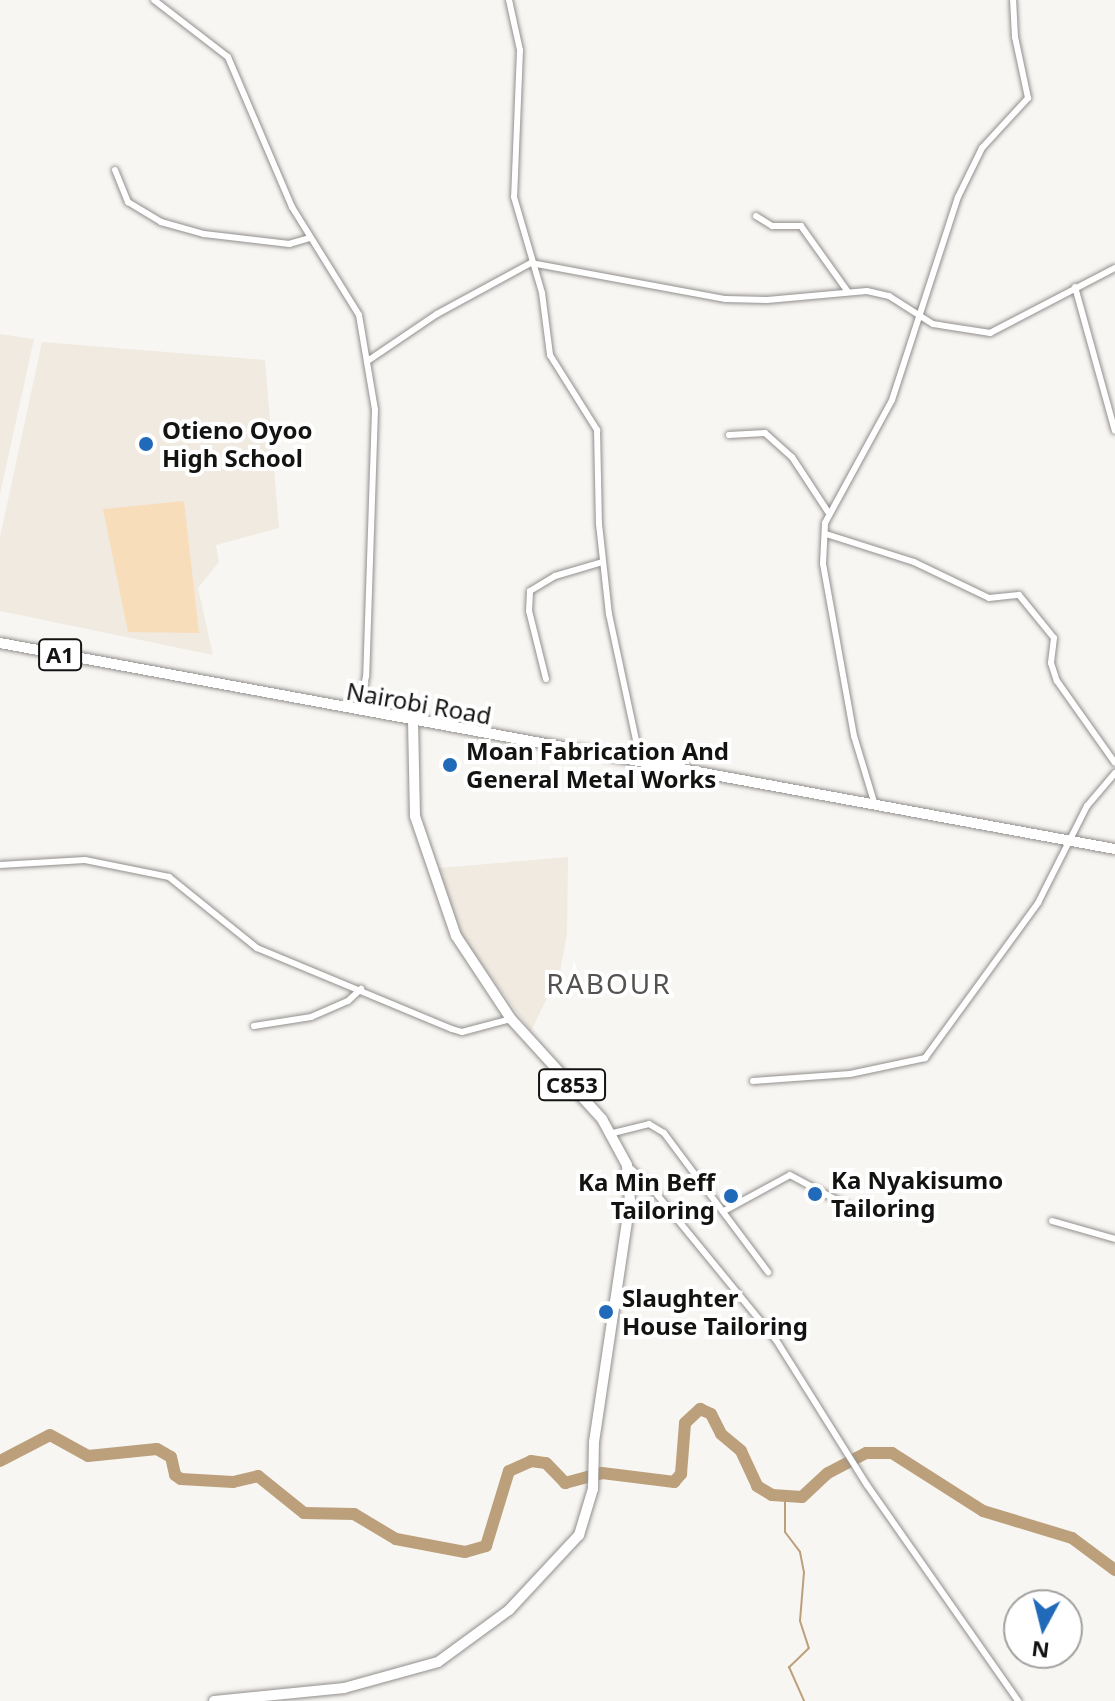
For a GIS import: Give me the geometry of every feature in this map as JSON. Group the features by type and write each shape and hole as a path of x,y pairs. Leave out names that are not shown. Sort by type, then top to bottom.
{"main road":[{"name":"Nairobi Road","path":"0,643 359,713 1115,849"},
{"name":"C853","path":"214,1701 344,1688 438,1662 509,1610 579,1535 593,1489 627,1227 627,1165 613,1133 511,1019 456,936 433,878 410,792 413,722"}],"street":[{"path":"154,0 228,57 310,238 359,315 375,410 366,676 359,713"},
{"path":"509,0 520,50 512,186 544,304 550,355 597,430 603,562 641,763"},
{"path":"876,807 854,736 823,564 828,512 892,400 918,317 947,241 958,197 982,148 1028,98 1013,0"},
{"path":"115,170 128,202 161,222 204,234 289,244 310,238"},
{"path":"756,216 772,226 801,226 848,292"},
{"path":"369,360 437,314 531,263 726,299 848,292 889,296 918,317 990,333 1115,268"},
{"path":"1075,287 1115,431"},
{"path":"729,435 765,433 792,457 828,512"},
{"path":"826,534 914,562 989,598 1019,595 1054,638 1051,663 1057,681 1115,763"},
{"path":"546,679 529,611 530,591 555,576 603,562"},
{"path":"753,1081 850,1074 925,1058 1038,903 1087,806 1115,773"},
{"path":"0,865 85,860 169,877 257,948 462,1032 511,1019"},
{"path":"254,1026 311,1017 348,1001 361,989"},
{"path":"613,1133 649,1124 664,1133 768,1272"},
{"path":"627,1165 637,1170 776,1340 859,1471 1018,1701"},
{"path":"724,1211 790,1175 855,1210"},
{"path":"1052,1221 1115,1239"}],"shaded area":[{"path":"0,334 34,339 0,494"},
{"name":"Otieno Oyoo High School","path":"42,342 265,360 279,528 216,545 219,562 198,588 213,655 0,611 0,537"},
{"path":"184,501 199,633 128,632 103,509"},
{"path":"568,857 567,934 560,972 531,1031 464,940 438,868"}],"waterway":[{"path":"0,1461 50,1435 88,1456 157,1449 171,1457 175,1475 181,1479 233,1482 258,1476 304,1513 354,1514 396,1539 465,1552 486,1546 509,1471 531,1461 546,1463 565,1483 602,1473 674,1482 681,1474 685,1423 700,1409 711,1414 721,1434 741,1451 757,1486 772,1495 802,1497 828,1473 866,1453 892,1453 983,1511 1072,1538 1115,1570"},
{"path":"785,1497 785,1532 800,1552 804,1572 800,1621 809,1648 789,1667 804,1701"}],"place":[{"name":"Otieno Oyoo High School","path":"146,444"},
{"name":"Moan Fabrication And General Metal Works","path":"450,765"},
{"name":"Ka Nyakisumo Tailoring","path":"815,1194"},
{"name":"Ka Min Beff Tailoring","path":"731,1196"},
{"name":"Slaughter House Tailoring","path":"606,1312"}],"district":[{"name":"RABOUR","path":"609,983"}]}
